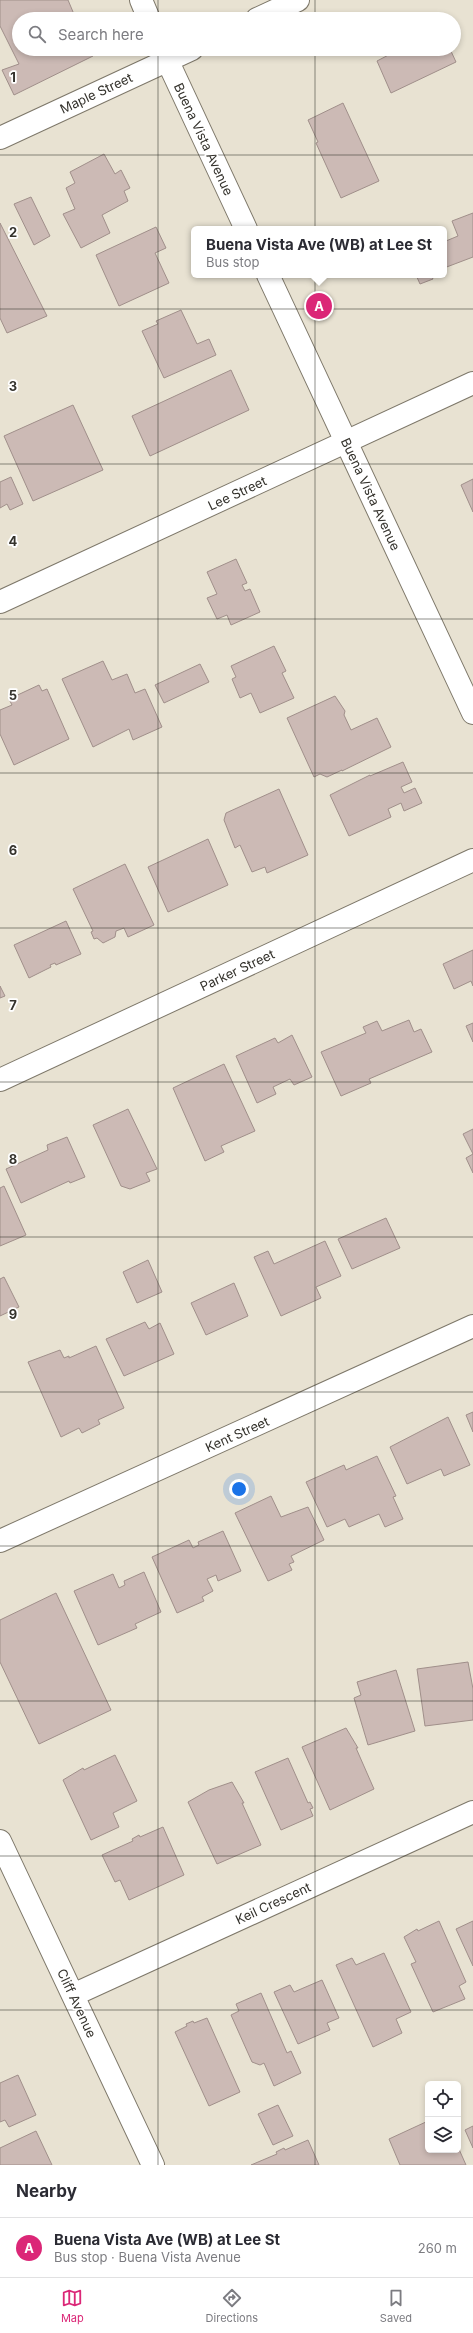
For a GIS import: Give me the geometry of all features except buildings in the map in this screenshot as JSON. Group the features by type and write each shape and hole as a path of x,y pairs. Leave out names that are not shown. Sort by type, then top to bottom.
{"street":[{"path":"141,0 146,12"},
{"path":"272,12 298,0"},
{"name":"Maple Street","path":"0,138 162,56"},
{"name":"Buena Vista Avenue","path":"164,56 245,226"},
{"name":"Buena Vista Avenue","path":"269,278 348,442 473,713"},
{"name":"Lee Street","path":"0,602 473,383"},
{"name":"Parker Street","path":"0,1080 473,860"},
{"name":"Kent Street","path":"0,1542 473,1326"},
{"name":"Keil Crescent","path":"73,1995 473,1812"},
{"name":"Cliff Avenue","path":"0,1841 153,2165"}],"place":[{"name":"Buena Vista Ave (WB) at Lee St","path":"319,306"}]}
